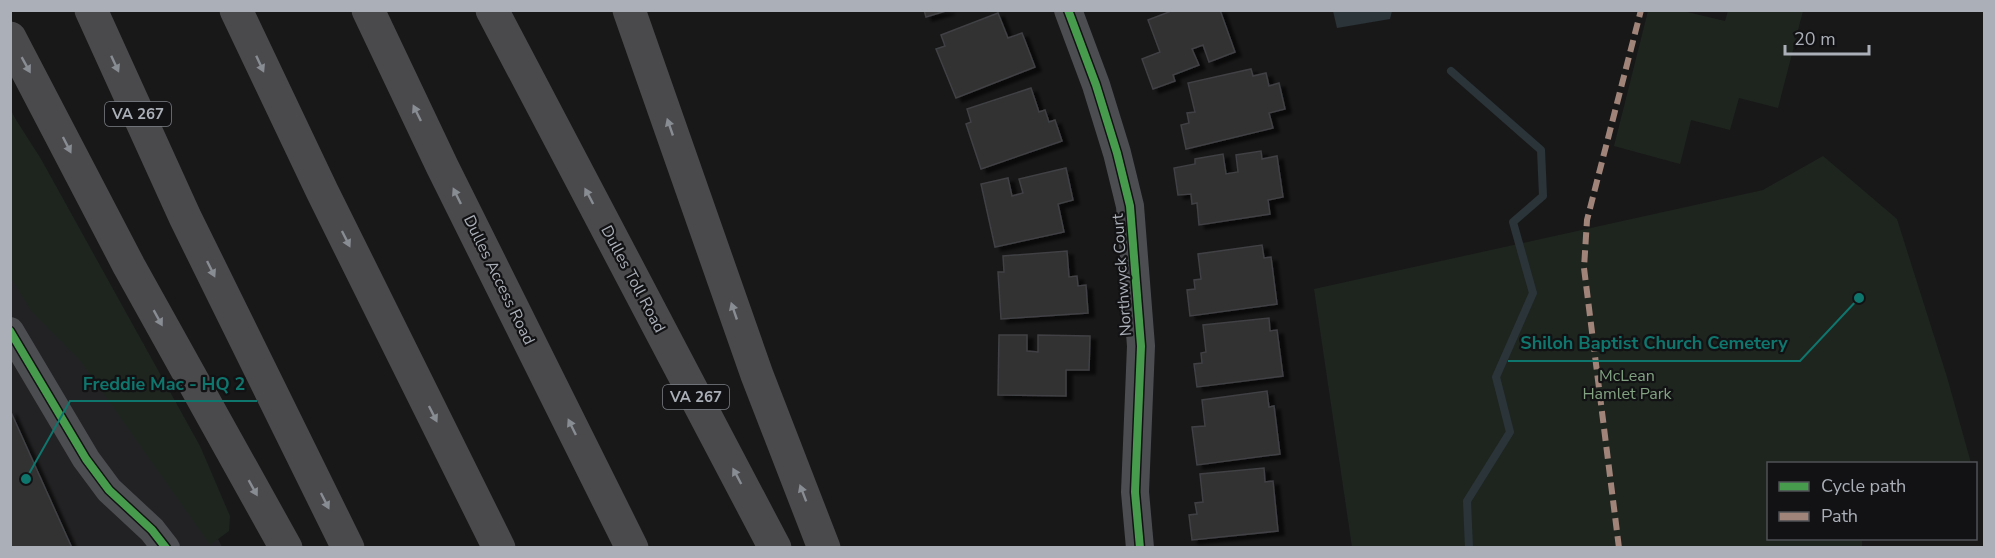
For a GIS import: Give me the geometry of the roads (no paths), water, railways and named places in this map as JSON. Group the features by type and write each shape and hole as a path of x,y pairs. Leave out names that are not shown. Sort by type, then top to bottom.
{"highway":[{"name":"VA 267","path":"91,10 190,227 348,548"},
{"path":"236,10 322,191 500,548"},
{"name":"Dulles Access Road","path":"368,10 447,177 632,548"},
{"name":"Dulles Toll Road","path":"492,10 775,548"},
{"path":"629,10 757,375 824,548"},
{"path":"10,38 129,266 286,548"},
{"path":"598,479 640,548"}],"street":[{"name":"Northwyck Court","path":"1068,10 1096,85 1117,153 1130,206 1141,346 1135,492 1140,548"},
{"path":"10,332 86,459 109,490 152,530 166,548"}],"waterway":[{"path":"1451,71 1541,150 1543,196 1513,222 1533,293 1496,377 1510,432 1467,501 1469,548"}],"place":[{"name":"Shiloh Baptist Church Cemetery","path":"1859,298"},
{"name":"Freddie Mac - HQ 2","path":"26,479"}],"park label":[{"name":"McLean Hamlet Park","path":"1627,385"}]}
